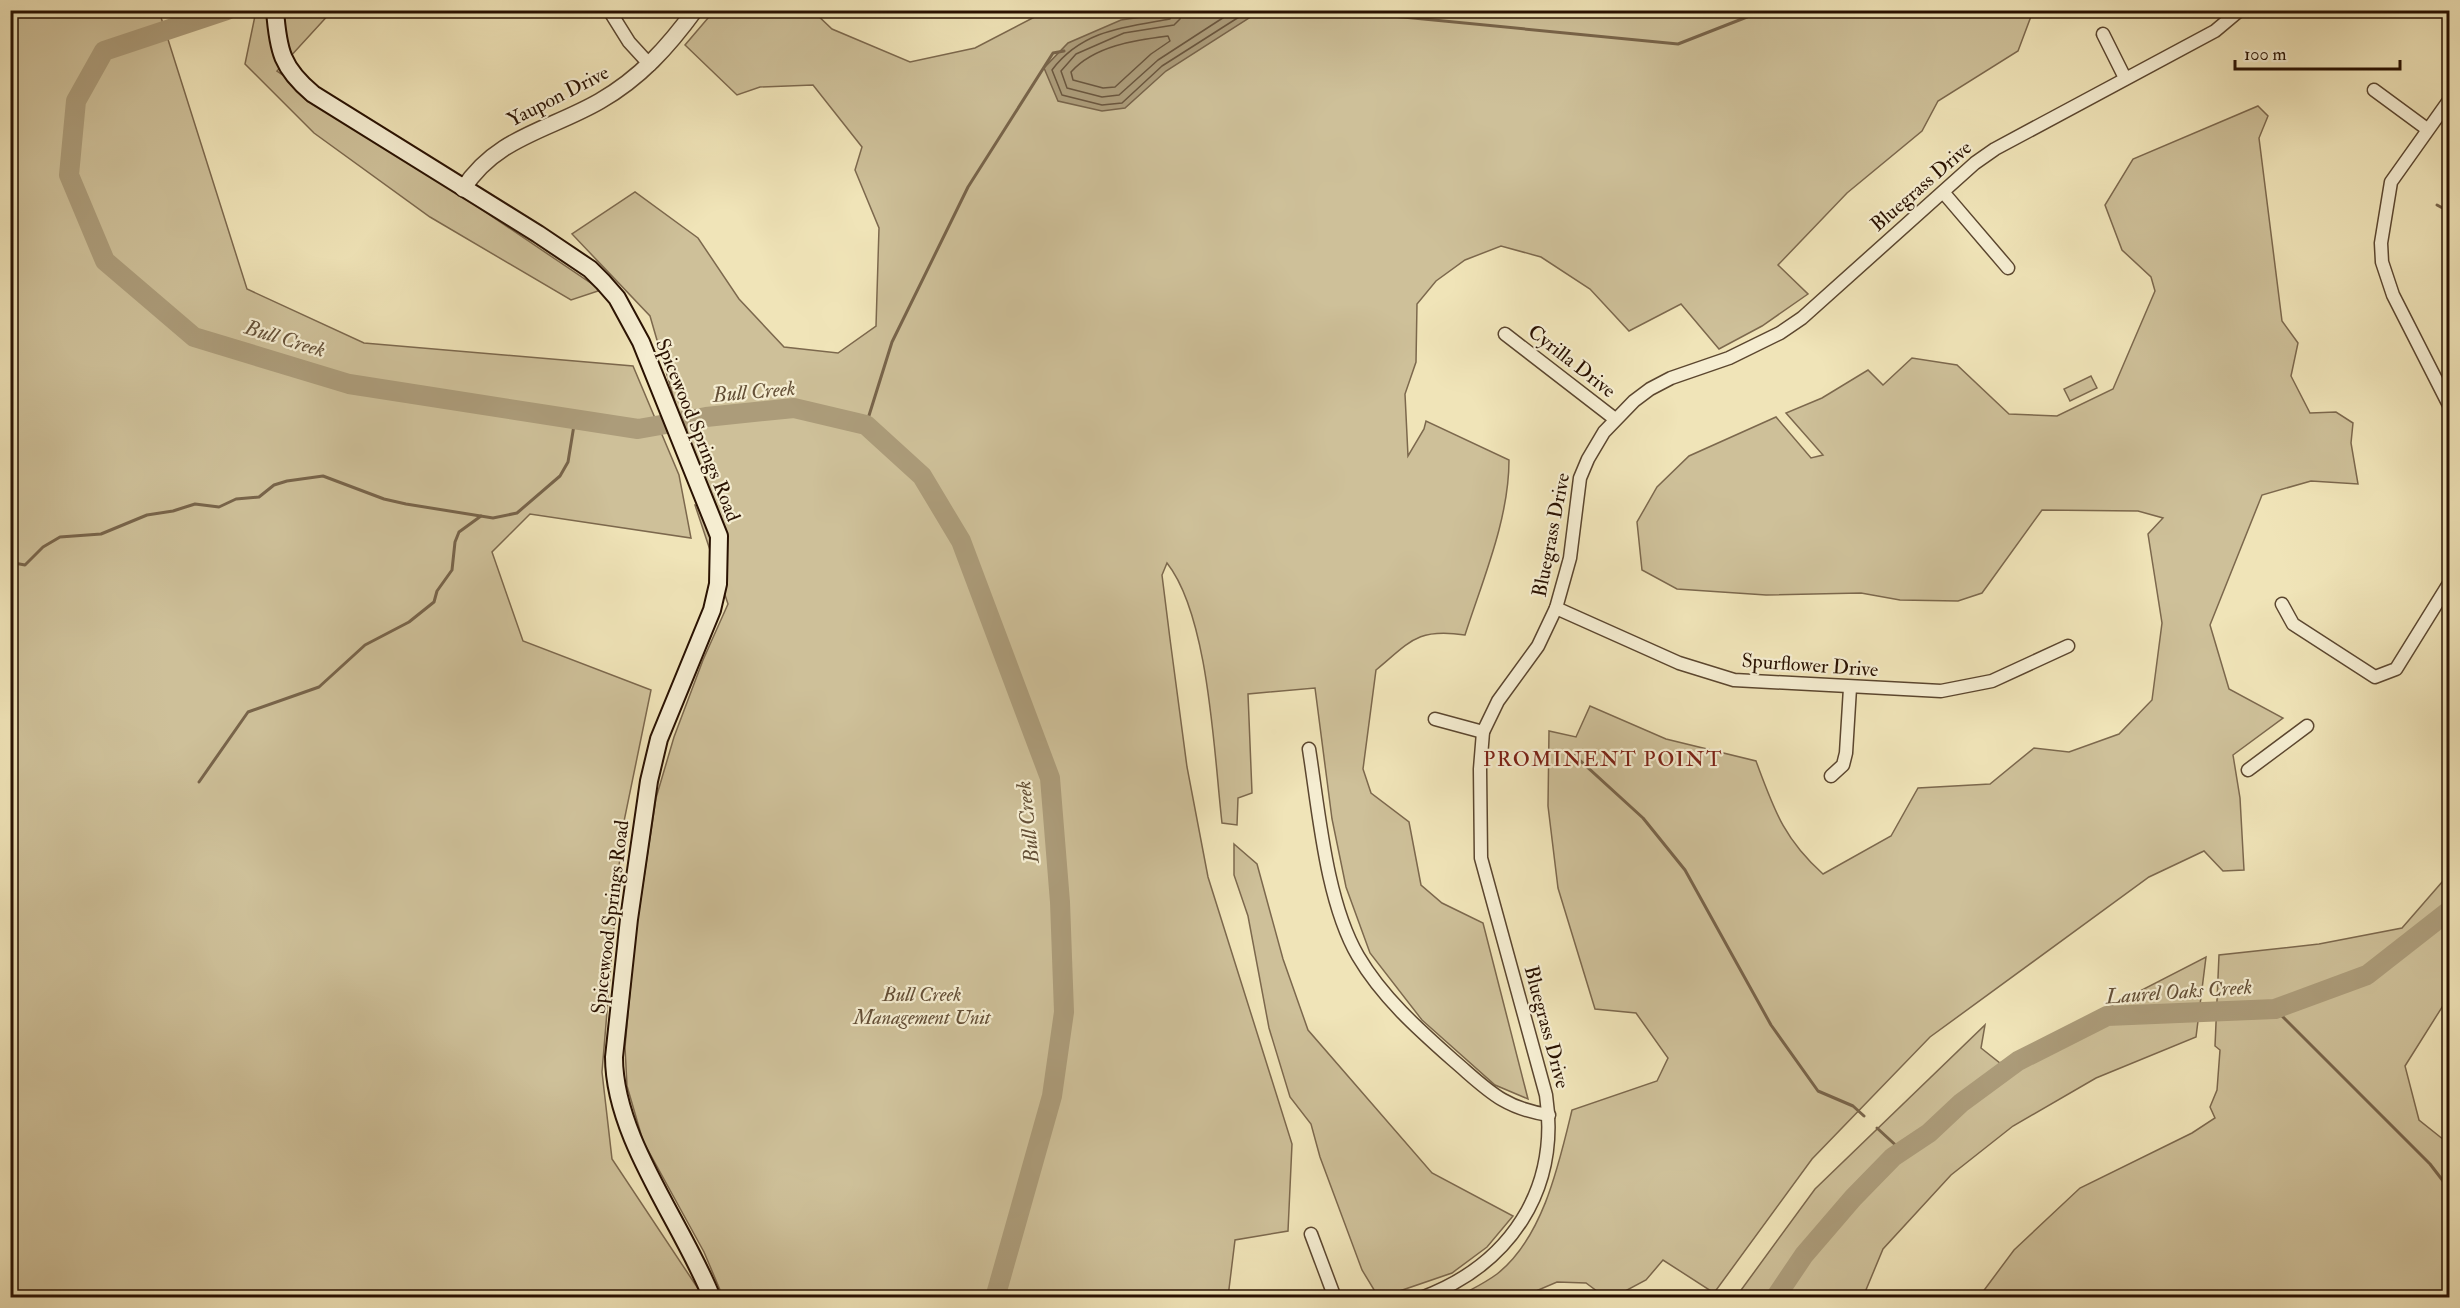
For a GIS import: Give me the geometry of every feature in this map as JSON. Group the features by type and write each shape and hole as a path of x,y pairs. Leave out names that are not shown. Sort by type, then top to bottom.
{"main road":[{"name":"Spicewood Springs Road","path":"275,10 282,57 292,76 313,94 538,234 590,269 603,282 627,314 719,536 718,584 712,610 659,739 649,781 628,931 614,1080 619,1102 637,1147 685,1239 712,1298"}],"street":[{"path":"609,10 629,42 650,65"},
{"name":"Yaupon Drive","path":"463,189 476,169 496,153 516,141 597,103 650,65 695,10"},
{"name":"Bluegrass Drive","path":"1421,1298 1474,1272 1507,1242 1522,1222 1539,1185 1546,1161 1549,1115 1542,1078 1481,858 1480,769 1483,732 1498,701 1538,646 1556,608 1570,558 1580,478 1588,459 1615,419 1650,389 1671,378 1729,358 1780,333 1802,318 1943,192 1995,149 2215,31 2240,10"},
{"path":"2103,34 2125,78"},
{"path":"2374,90 2427,129"},
{"path":"2450,99 2391,182 2383,221 2382,262 2393,295 2450,407"},
{"path":"1943,192 2008,268"},
{"name":"Cyrilla Drive","path":"1505,334 1615,419"},
{"path":"2282,604 2293,624 2375,678 2396,669 2450,582"},
{"name":"Spurflower Drive","path":"1556,608 1706,673 1734,680 1850,688 1941,691 1992,681 2068,646"},
{"path":"1831,776 1843,765 1846,753 1850,688"},
{"path":"1435,719 1483,732"},
{"path":"2248,770 2307,726"},
{"path":"1309,749 1327,861 1340,910 1358,955 1384,993 1415,1027 1500,1101 1526,1112 1549,1115"},
{"path":"1311,1234 1335,1298"}],"green space":[{"name":"Bull Creek Management Unit","path":"1561,10 1575,15 1643,15 1643,10 1671,11 1644,15 1669,15 1684,10 2033,11 2018,51 1938,101 1922,131 1847,193 1778,265 1808,294 1762,326 1719,349 1681,304 1629,331 1590,289 1541,257 1501,246 1465,260 1436,281 1417,304 1416,362 1405,394 1408,456 1424,429 1426,421 1509,460 1508,482 1494,549 1465,635 1436,633 1425,635 1407,644 1376,670 1363,769 1371,793 1409,822 1421,885 1442,903 1483,923 1528,1099 1495,1085 1422,1020 1370,953 1346,887 1332,819 1315,688 1248,694 1252,793 1238,798 1237,825 1222,823 1212,724 1201,650 1181,587 1167,563 1162,575 1170,639 1187,767 1208,877 1292,1144 1288,1231 1235,1240 1228,1297 723,1297 704,1252 643,1141 627,1086 625,1047 635,937 656,798 674,737 703,660 728,604 695,505 717,507 683,430 650,316 572,234 635,192 698,238 739,299 784,347 838,353 876,326 879,228 855,170 862,147 813,85 760,87 737,95 685,45 714,11 813,11 832,29 910,62 975,48 1046,11"},
{"path":"10,11 159,11 247,289 364,343 633,366 679,475 691,538 530,514 492,552 523,641 651,690 622,831 602,1072 612,1159 699,1290 699,1297 11,1297"},
{"path":"256,11 332,11 277,71 601,290 571,300 430,217 314,133 245,64"},
{"path":"2258,106 2268,116 2259,138 2282,321 2298,343 2291,376 2310,413 2336,412 2353,423 2351,443 2358,484 2311,481 2262,495 2210,625 2229,689 2283,718 2233,755 2240,798 2244,870 2223,871 2204,851 2149,877 1930,1037 1812,1159 1714,1293 1663,1260 1646,1280 1614,1297 1605,1297 1586,1283 1557,1282 1522,1297 1458,1297 1497,1274 1513,1259 1526,1241 1547,1199 1572,1110 1657,1081 1668,1058 1636,1013 1595,1009 1558,888 1548,806 1549,731 1576,737 1590,706 1666,739 1756,761 1781,822 1798,848 1823,874 1891,836 1918,788 1990,784 2034,748 2069,752 2119,734 2152,700 2162,623 2148,534 2163,518 2138,511 2042,510 1982,593 1958,601 1900,600 1861,593 1766,595 1677,589 1642,570 1637,522 1657,487 1689,456 1776,417 1811,458 1823,455 1786,413 1822,398 1868,370 1883,385 1912,358 1957,365 2009,414 2057,416 2113,389 2155,291 2151,277 2122,250 2105,205 2133,159"},
{"path":"2091,376 2097,388 2070,401 2064,389"},
{"path":"1234,844 1257,864 1283,959 1308,1030 1432,1173 1513,1216 1487,1247 1452,1273 1379,1298 1362,1270 1320,1157 1311,1124 1290,1097 1269,1028 1248,916 1234,875"},
{"path":"2449,874 2449,1002 2444,1004 2405,1066 2419,1120 2449,1144 2449,1297 1979,1297 2014,1250 2080,1188 2192,1133 2215,1118 2210,1107 2217,1090 2220,1050 2215,1046 2219,955 2319,944 2402,928"},
{"path":"2206,957 2196,1037 2096,1078 2013,1126 1951,1175 1883,1249 1863,1297 1736,1297 1815,1189 1985,1025 1981,1048 2000,1063"}],"water":[{"path":"1189,10 1257,13 1166,71 1125,108 1102,111 1058,101 1044,68 1068,43 1121,20"}],"waterway":[{"name":"Bull Creek","path":"227,10 104,51 76,101 69,175 105,261 194,337 349,384 638,429 706,417 794,408 866,425 922,476 961,541 1050,778 1060,902 1064,1012 1052,1096 995,1298"},
{"path":"1234,13 1244,10"},
{"path":"1331,10 1678,44 1747,17 1754,10"},
{"path":"866,425 892,342 968,187 1053,53 1064,51"},
{"path":"2437,205 2450,212"},
{"path":"10,568 14,563 25,565 43,547 60,537 101,534 147,515 173,511 195,504 219,507 236,499 259,497 274,485 287,481 323,476 384,499 406,504 493,518 517,513 560,476 568,462 575,419"},
{"path":"199,782 248,712 319,687 365,645 409,622 434,602 437,591 452,570 455,542 459,532 481,516"},
{"path":"1574,755 1643,818 1685,870 1771,1025 1818,1091 1853,1106 1864,1116"},
{"name":"Laurel Oaks Creek","path":"1775,1298 1804,1255 1853,1198 1893,1157 1929,1133 1961,1103 2018,1061 2107,1016 2275,1009 2367,975 2450,910"},
{"path":"2275,1009 2430,1164 2450,1190"},
{"path":"1877,1128 1902,1151"}],"district":[{"name":"PROMINENT POINT","path":"1603,759"}]}
